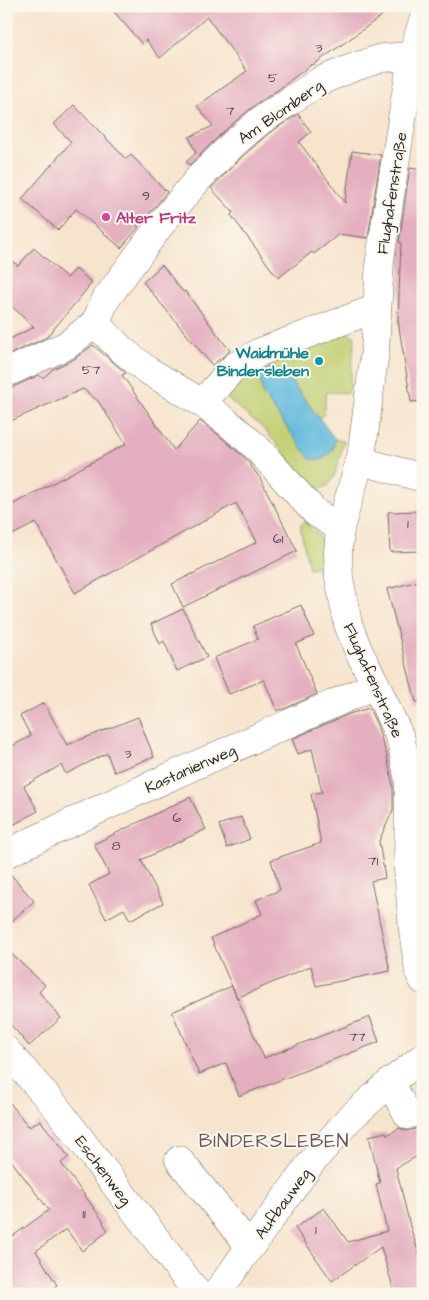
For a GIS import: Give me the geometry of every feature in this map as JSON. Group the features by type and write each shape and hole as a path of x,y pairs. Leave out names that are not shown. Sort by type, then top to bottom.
{"street":[{"name":"Flughafenstraße","path":"423,21 412,56 380,259 375,352 361,456 340,528 338,552 339,578 348,624 359,652 401,740 410,781 408,869 413,930 419,972 423,980"},
{"name":"Am Blomberg","path":"6,373 67,345 95,323 106,299 161,224 199,178 232,144 260,121 320,81 382,58 412,56"},
{"path":"202,403 234,367 260,352 377,308"},
{"path":"95,323 147,370 202,403 226,421 256,447 316,512 340,528"},
{"path":"361,456 372,464 423,478"},
{"name":"Kastanienweg","path":"6,854 154,784 376,685"},
{"name":"Eschenweg","path":"6,1050 56,1107 198,1294"},
{"name":"Aufbauweg","path":"216,1294 311,1163 349,1119 390,1082 423,1057"},
{"path":"390,1082 408,1115"},
{"path":"179,1160 250,1247"}],"green space":[{"path":"349,333 355,337 349,393 326,392 324,414 319,418 288,377 333,450 335,439 344,441 334,477 328,486 319,489 309,482 263,428 225,397 240,375 263,361"},
{"path":"304,521 316,532 326,548 326,566 309,568 301,532 301,525"}],"water":[{"path":"271,367 288,377 335,439 333,450 322,460 310,459 263,395 259,376"}],"building":[{"path":"109,6 395,6 250,109 222,133 190,165 186,162 196,153 189,137 213,126 197,106 247,71 207,17 160,58 146,40 142,44"},
{"path":"74,105 126,159 131,155 167,192 137,226 139,227 121,248 76,209 58,230 22,199 71,142 54,124"},
{"path":"298,114 311,132 299,142 345,203 352,151 381,155 368,238 339,234 314,254 312,252 278,278 231,215 233,212 211,188 269,133"},
{"path":"410,168 423,170 423,401 411,402 398,321 401,242 399,242"},
{"path":"34,248 67,278 76,269 92,283 47,337 6,356 6,341 34,327 6,301 6,255 18,266"},
{"path":"162,265 183,292 185,291 230,351 212,365 143,282"},
{"path":"93,345 126,373 122,375 174,450 200,421 245,458 260,478 297,551 183,607 172,584 257,542 236,503 75,593 36,523 6,538 6,508 126,444 98,401 83,389 6,423 6,388 13,387 39,375 43,378 53,369 74,359"},
{"path":"423,511 423,551 390,552 388,512"},
{"path":"423,580 423,701 416,702 387,589"},
{"path":"301,605 314,636 296,644 317,694 277,711 264,680 229,694 214,658 258,639 253,626"},
{"path":"183,609 207,657 177,671 164,641 160,644 151,624"},
{"path":"44,703 67,745 138,717 154,757 114,772 107,753 66,774 61,765 24,786 38,811 6,829 6,749 31,736 20,716"},
{"path":"369,708 377,725 387,756 393,786 393,810 379,841 385,878 371,881 390,971 316,986 311,966 237,998 211,938 262,914 256,900 280,890 271,860 321,843 311,794 322,792 312,749 298,754 292,739 349,714"},
{"path":"190,797 206,829 141,860 163,903 130,920 124,909 106,919 89,885 109,874 94,844"},
{"path":"241,817 250,839 227,848 219,825"},
{"path":"6,869 34,901 6,926"},
{"path":"6,949 45,985 39,992 61,1018 29,1046 6,1019"},
{"path":"232,986 264,1058 370,1017 379,1042 239,1096 226,1063 199,1074 172,1012"},
{"path":"6,1098 28,1126 30,1127 40,1120 69,1157 61,1163 104,1222 108,1231 82,1251 66,1229 36,1251 57,1285 44,1294 6,1294 6,1241 49,1210 6,1154"},
{"path":"423,1119 423,1153 396,1168 410,1226 423,1267 423,1294 395,1294 381,1247 332,1281 295,1228 324,1208 348,1242 387,1231 376,1184 380,1183 369,1136 386,1132 387,1135 399,1128 407,1131 415,1129 421,1124"}],"place":[{"name":"Alter Fritz","path":"106,217"},
{"name":"Waidmühle Bindersleben","path":"319,361"}],"district":[{"name":"BINDERSLEBEN","path":"274,1140"}]}
